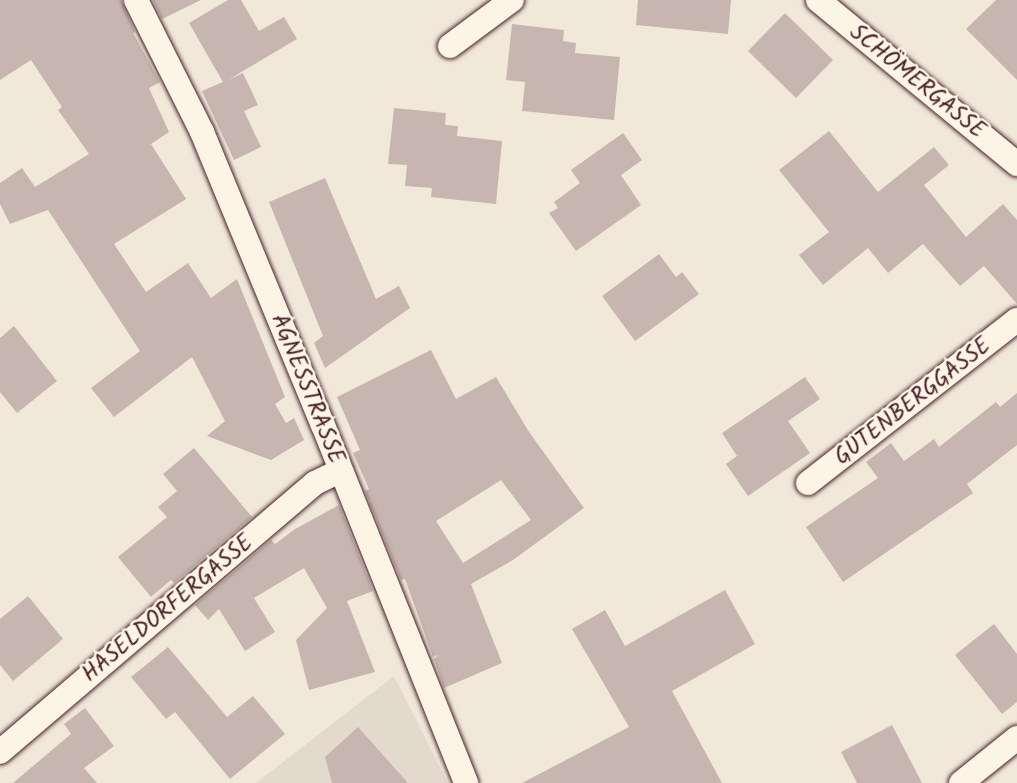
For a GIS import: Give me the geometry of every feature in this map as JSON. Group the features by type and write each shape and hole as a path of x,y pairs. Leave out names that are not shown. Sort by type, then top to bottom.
{"street":[{"name":"AGNESSTRASSE","path":"136,0 202,132 466,783"},
{"path":"450,46 512,0"},
{"name":"SCHÖMERGASSE","path":"818,0 1017,164"},
{"name":"GUTENBERGGASSE","path":"808,483 1017,320"},
{"name":"HASELDORFERGASSE","path":"0,752 316,483 340,471"},
{"path":"961,783 1017,738"}],"shaded area":[{"path":"394,676 448,783 256,783"}],"building":[{"path":"0,0 121,0 135,32 133,33 160,82 149,88 169,132 151,144 186,199 114,244 146,292 188,263 211,298 237,279 285,397 275,404 286,423 294,418 304,440 271,460 207,436 225,421 192,357 114,417 91,388 140,351 48,210 10,224 0,204 0,183 22,168 35,187 89,154 58,110 62,107 31,60 0,80"},
{"path":"153,0 201,0 162,19"},
{"path":"228,0 241,0 259,31 284,17 297,39 228,80 243,73 258,105 244,111 261,147 234,160 202,91 223,82 189,23"},
{"path":"638,0 731,0 728,34 636,25"},
{"path":"996,0 1017,0 1017,80 966,29"},
{"path":"785,13 833,60 796,98 748,51"},
{"path":"512,24 564,30 563,41 576,43 575,53 620,57 614,120 522,111 525,82 506,80"},
{"path":"394,108 446,113 445,125 458,126 457,136 502,141 496,204 431,197 432,188 405,186 407,165 388,164"},
{"path":"829,131 878,192 934,147 949,165 924,185 966,237 1003,204 1017,220 1017,304 984,266 960,286 923,244 888,273 868,248 823,285 799,255 829,232 779,170"},
{"path":"623,133 642,160 621,175 641,205 576,251 549,213 558,208 554,202 580,183 571,170"},
{"path":"325,178 376,299 399,286 410,308 325,368 314,343 323,336 269,202"},
{"path":"659,254 676,277 682,272 699,294 635,341 602,296"},
{"path":"14,326 57,381 17,413 0,392 0,338"},
{"path":"431,350 456,399 496,377 529,432 584,508 513,560 471,584 502,663 444,688 434,659 438,655 433,657 405,579 401,580 365,491 369,489 353,453 360,450 337,397","holes":["501,480 531,520 463,563 436,521"]},
{"path":"805,377 820,399 788,421 810,453 748,496 726,464 737,456 722,433"},
{"path":"1017,393 1017,445 967,484 973,493 843,582 806,527 878,478 866,462 891,443 904,461 934,439 939,447 996,402 1000,407"},
{"path":"194,448 252,517 174,583 171,580 151,597 118,557 167,517 158,507 177,491 163,474"},
{"path":"339,505 373,591 347,601 375,672 309,690 296,640 327,608 304,568 254,598 275,632 245,651 219,609 208,620 195,605 271,540 275,544 295,529"},
{"path":"725,590 755,644 672,691 722,783 522,783 629,727 572,629 605,610 625,646"},
{"path":"28,596 63,639 13,681 0,665 0,619"},
{"path":"994,624 1017,654 1017,702 1002,714 955,655"},
{"path":"168,647 227,717 253,696 285,734 230,779 175,712 166,719 131,677"},
{"path":"85,708 114,746 84,768 97,783 13,783 71,734 64,724"},
{"path":"892,725 922,783 857,783 841,752"},
{"path":"358,727 408,783 332,783 325,757"}]}
